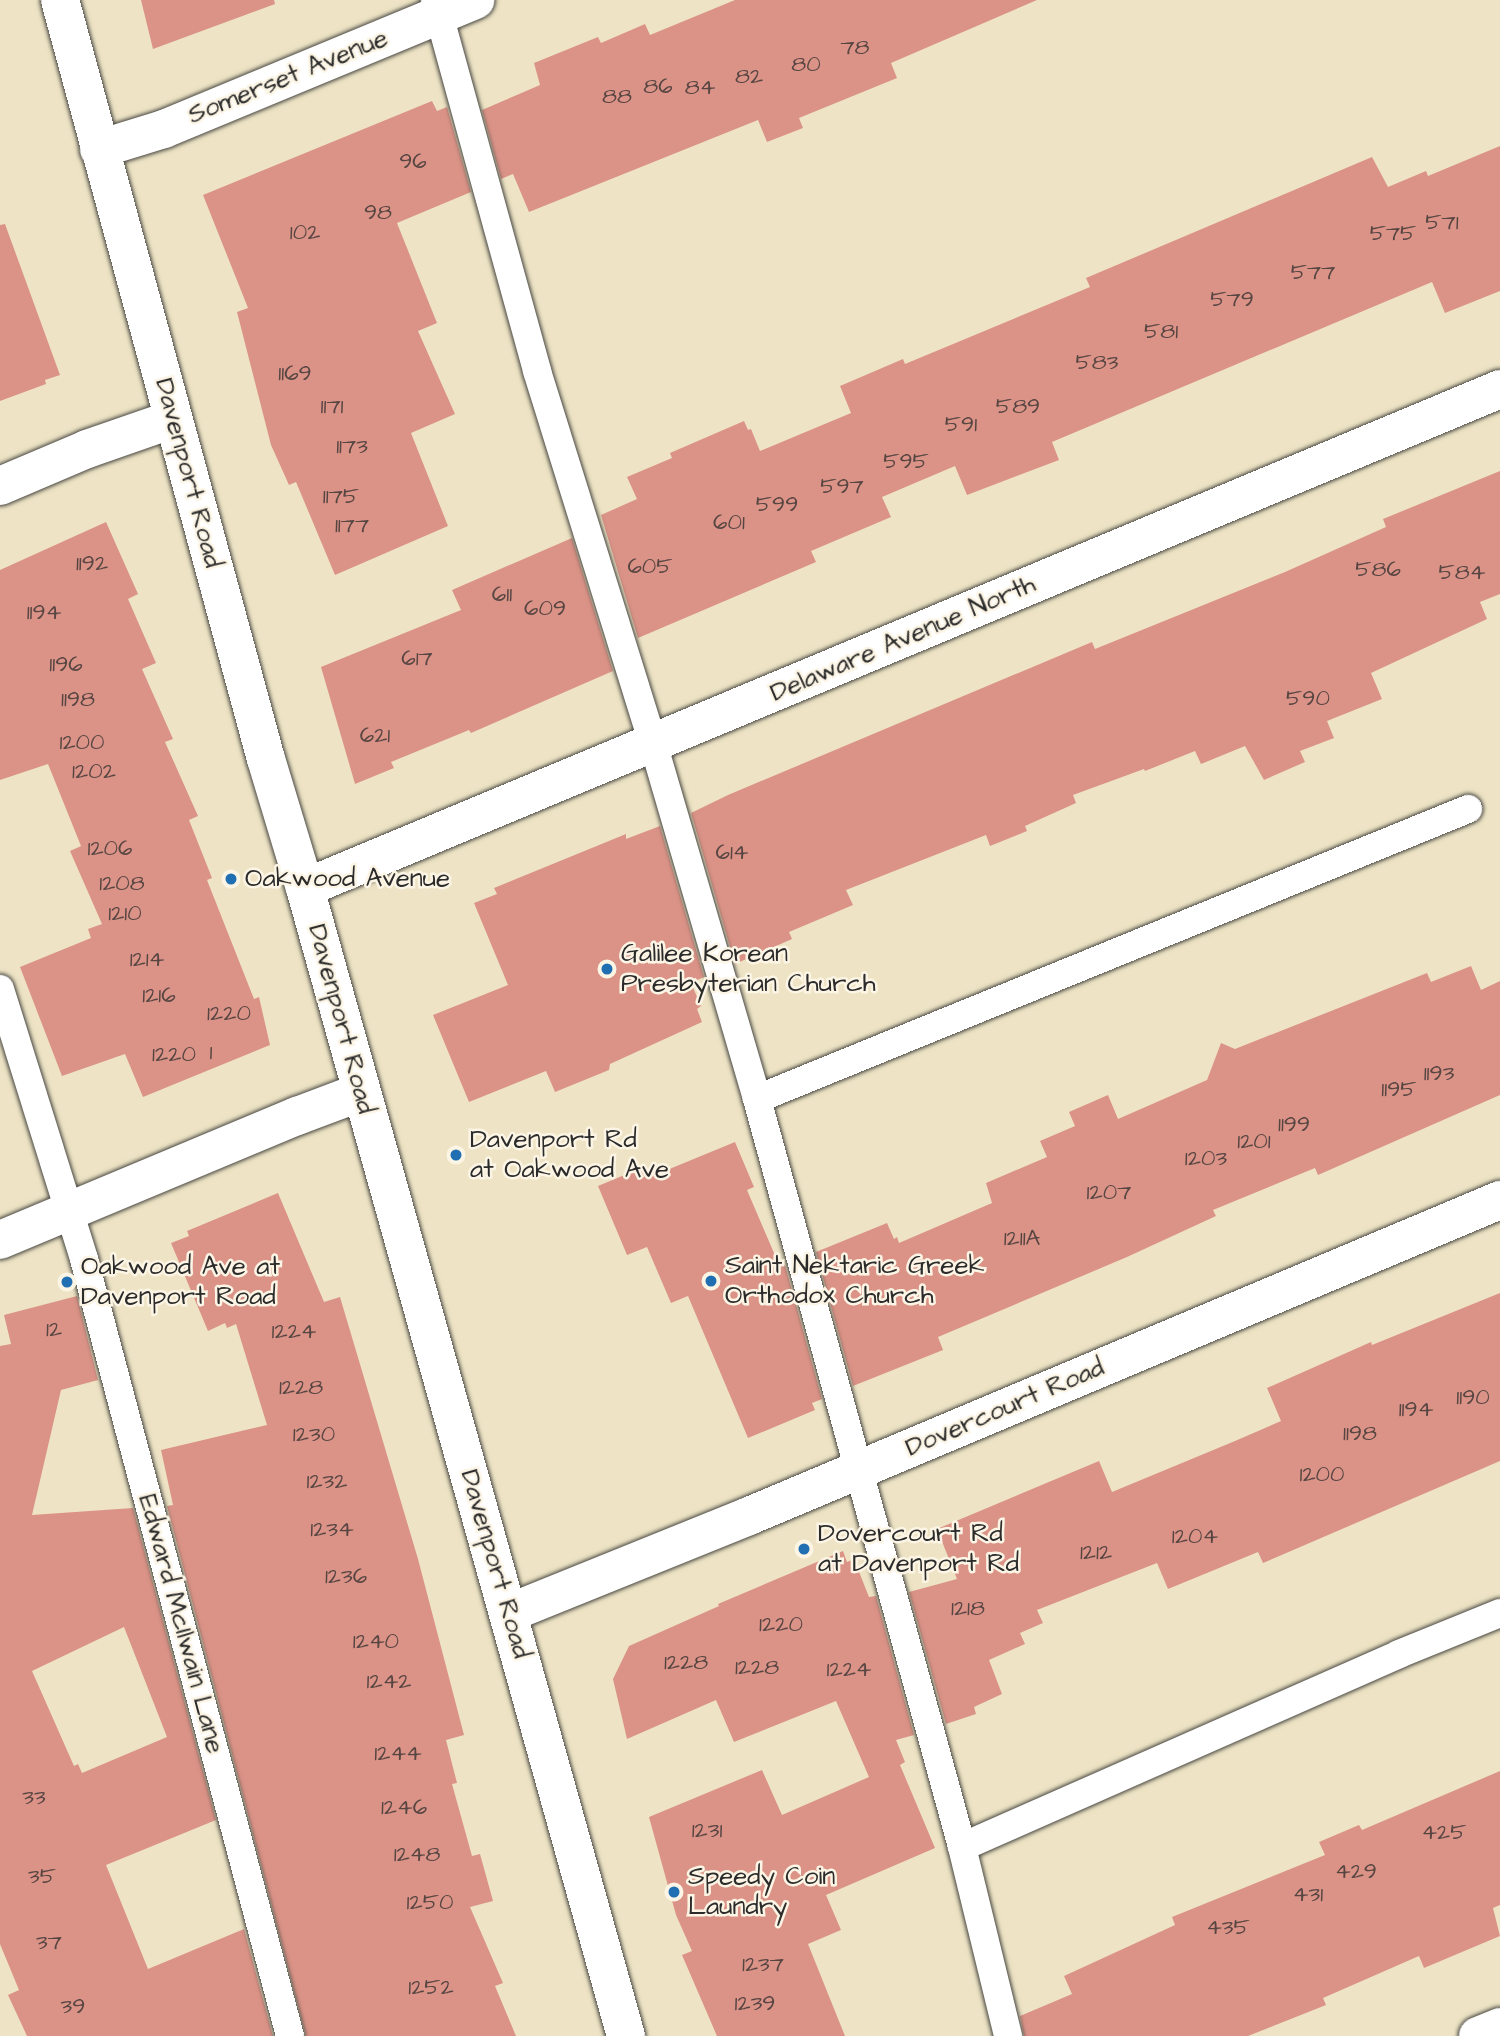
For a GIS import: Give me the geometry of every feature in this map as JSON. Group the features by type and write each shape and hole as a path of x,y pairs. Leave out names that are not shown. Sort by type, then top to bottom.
{"street":[{"name":"Davenport Road","path":"60,0 266,759 305,888 626,2036"},
{"name":"Somerset Avenue","path":"99,149 164,128 437,8 475,0"},
{"name":"Delaware Avenue North","path":"305,888 1500,389"},
{"path":"0,486 98,445 173,419"},
{"path":"0,1240 297,1116 361,1093"},
{"name":"Dovercourt Road","path":"509,1613 858,1470 1500,1200"},
{"path":"1478,2036 1500,2027"}],"lane":[{"path":"437,8 537,371 653,743 757,1100 962,1847 1008,2036"},
{"path":"757,1100 1468,809"},
{"name":"Edward McIlwain Lane","path":"0,989 84,1259 290,2036"},
{"path":"962,1847 1399,1654 1500,1613"}],"building":[{"path":"141,0 274,0 275,4 153,49"},
{"path":"735,0 1037,0 891,63 897,78 799,118 803,128 767,142 758,120 529,212 513,174 501,179 482,110 540,85 534,63 598,37 601,43 645,24 650,35"},
{"path":"432,101 437,111 447,107 471,192 397,223 437,323 418,331 455,414 411,433 448,526 335,575 296,482 289,485 271,445 237,312 248,308 203,195"},
{"path":"1500,146 1500,291 1445,313 1432,282 1052,442 1059,460 967,495 955,466 882,497 891,517 811,551 816,562 638,638 601,515 637,499 627,477 672,458 670,453 744,421 748,430 751,429 760,451 851,413 840,386 903,359 905,364 1090,287 1086,278 1372,157 1388,187 1426,171 1428,176"},
{"path":"5,224 60,375 45,380 46,384 0,401 0,225"},
{"path":"1500,471 1500,594 1480,602 1487,619 1371,673 1382,699 1327,721 1334,738 1300,751 1305,762 1264,780 1245,746 1201,764 1195,751 1145,771 1144,769 1073,795 1076,803 1025,826 1027,831 990,846 986,835 846,890 853,905 789,932 792,939 735,964 691,813 1092,642 1095,649 1285,572 1386,527 1383,519"},
{"path":"106,522 138,594 128,599 156,663 142,669 173,739 165,742 198,816 189,820 212,878 207,880 254,999 259,997 270,1045 143,1097 125,1054 62,1076 20,967 91,938 88,929 102,924 70,851 81,846 48,764 0,780 0,570"},
{"path":"572,538 613,671 471,733 469,730 391,762 394,768 355,784 321,667 461,610 452,590"},
{"name":"Galilee Korean Presbyterian Church","path":"660,826 704,977 691,983 701,1006 697,1009 702,1022 610,1064 609,1070 555,1092 546,1071 469,1102 433,1015 508,985 474,903 497,894 494,888 626,834 626,839"},
{"path":"1471,966 1481,990 1500,981 1500,1095 1318,1175 1315,1168 1213,1210 1216,1216 938,1337 943,1350 853,1386 816,1252 887,1223 894,1239 897,1237 899,1243 992,1203 986,1183 1047,1157 1040,1141 1075,1126 1069,1112 1108,1095 1118,1119 1207,1080 1221,1043 1235,1049 1427,973 1431,982"},
{"name":"Saint Nektaric Greek Orthodox Church","path":"735,1142 754,1187 747,1190 780,1267 785,1265 822,1399 812,1403 815,1410 748,1438 688,1296 671,1303 647,1247 627,1255 598,1186 646,1166 650,1177"},
{"path":"278,1193 324,1302 340,1297 418,1559 464,1735 446,1740 457,1783 452,1784 472,1856 480,1854 493,1901 470,1907 503,1983 495,1986 516,2036 306,2036 167,1506 173,1505 161,1450 267,1425 236,1324 227,1328 225,1323 208,1331 171,1243 189,1236 187,1231"},
{"path":"1500,1293 1500,1461 1263,1563 1258,1552 1168,1589 1157,1563 1037,1610 1043,1623 1020,1633 1025,1644 989,1660 1002,1694 974,1707 976,1714 946,1724 909,1592 957,1579 937,1529 1099,1461 1112,1492 1235,1441 1281,1421 1267,1388 1371,1342 1372,1345"},
{"path":"77,1296 98,1380 61,1390 32,1515 133,1508 216,1820 106,1865 148,1969 244,1929 273,2036 27,2036 8,1995 19,1990 0,1944 0,1346 11,1344 4,1315","holes":["124,1627 167,1737 82,1773 78,1764 74,1766 32,1671"]},
{"path":"843,1551 847,1562 854,1559 869,1597 876,1596 914,1735 896,1740 905,1762 900,1765 935,1848 826,1895 841,1930 808,1944 845,2036 717,2036 682,1955 692,1951 676,1915 649,1817 762,1770 782,1815 869,1777 836,1701 734,1742 716,1700 627,1739 613,1679 629,1646 719,1606 718,1604"},
{"path":"1500,1771 1500,1905 1493,1908 1500,1936 1424,1968 1419,1956 1323,1998 1326,2005 1248,2036 1024,2036 1020,2016 1072,1994 1064,1976 1175,1925 1172,1917 1325,1855 1319,1842 1359,1825 1362,1830"}],"place":[{"name":"Oakwood Avenue","path":"231,879"},
{"name":"Galilee Korean Presbyterian Church","path":"607,969"},
{"name":"Davenport Rd at Oakwood Ave","path":"456,1155"},
{"name":"Saint Nektaric Greek Orthodox Church","path":"711,1281"},
{"name":"Oakwood Ave at Davenport Road","path":"67,1282"},
{"name":"Dovercourt Rd at Davenport Rd","path":"804,1549"},
{"name":"Speedy Coin Laundry","path":"674,1892"}]}
